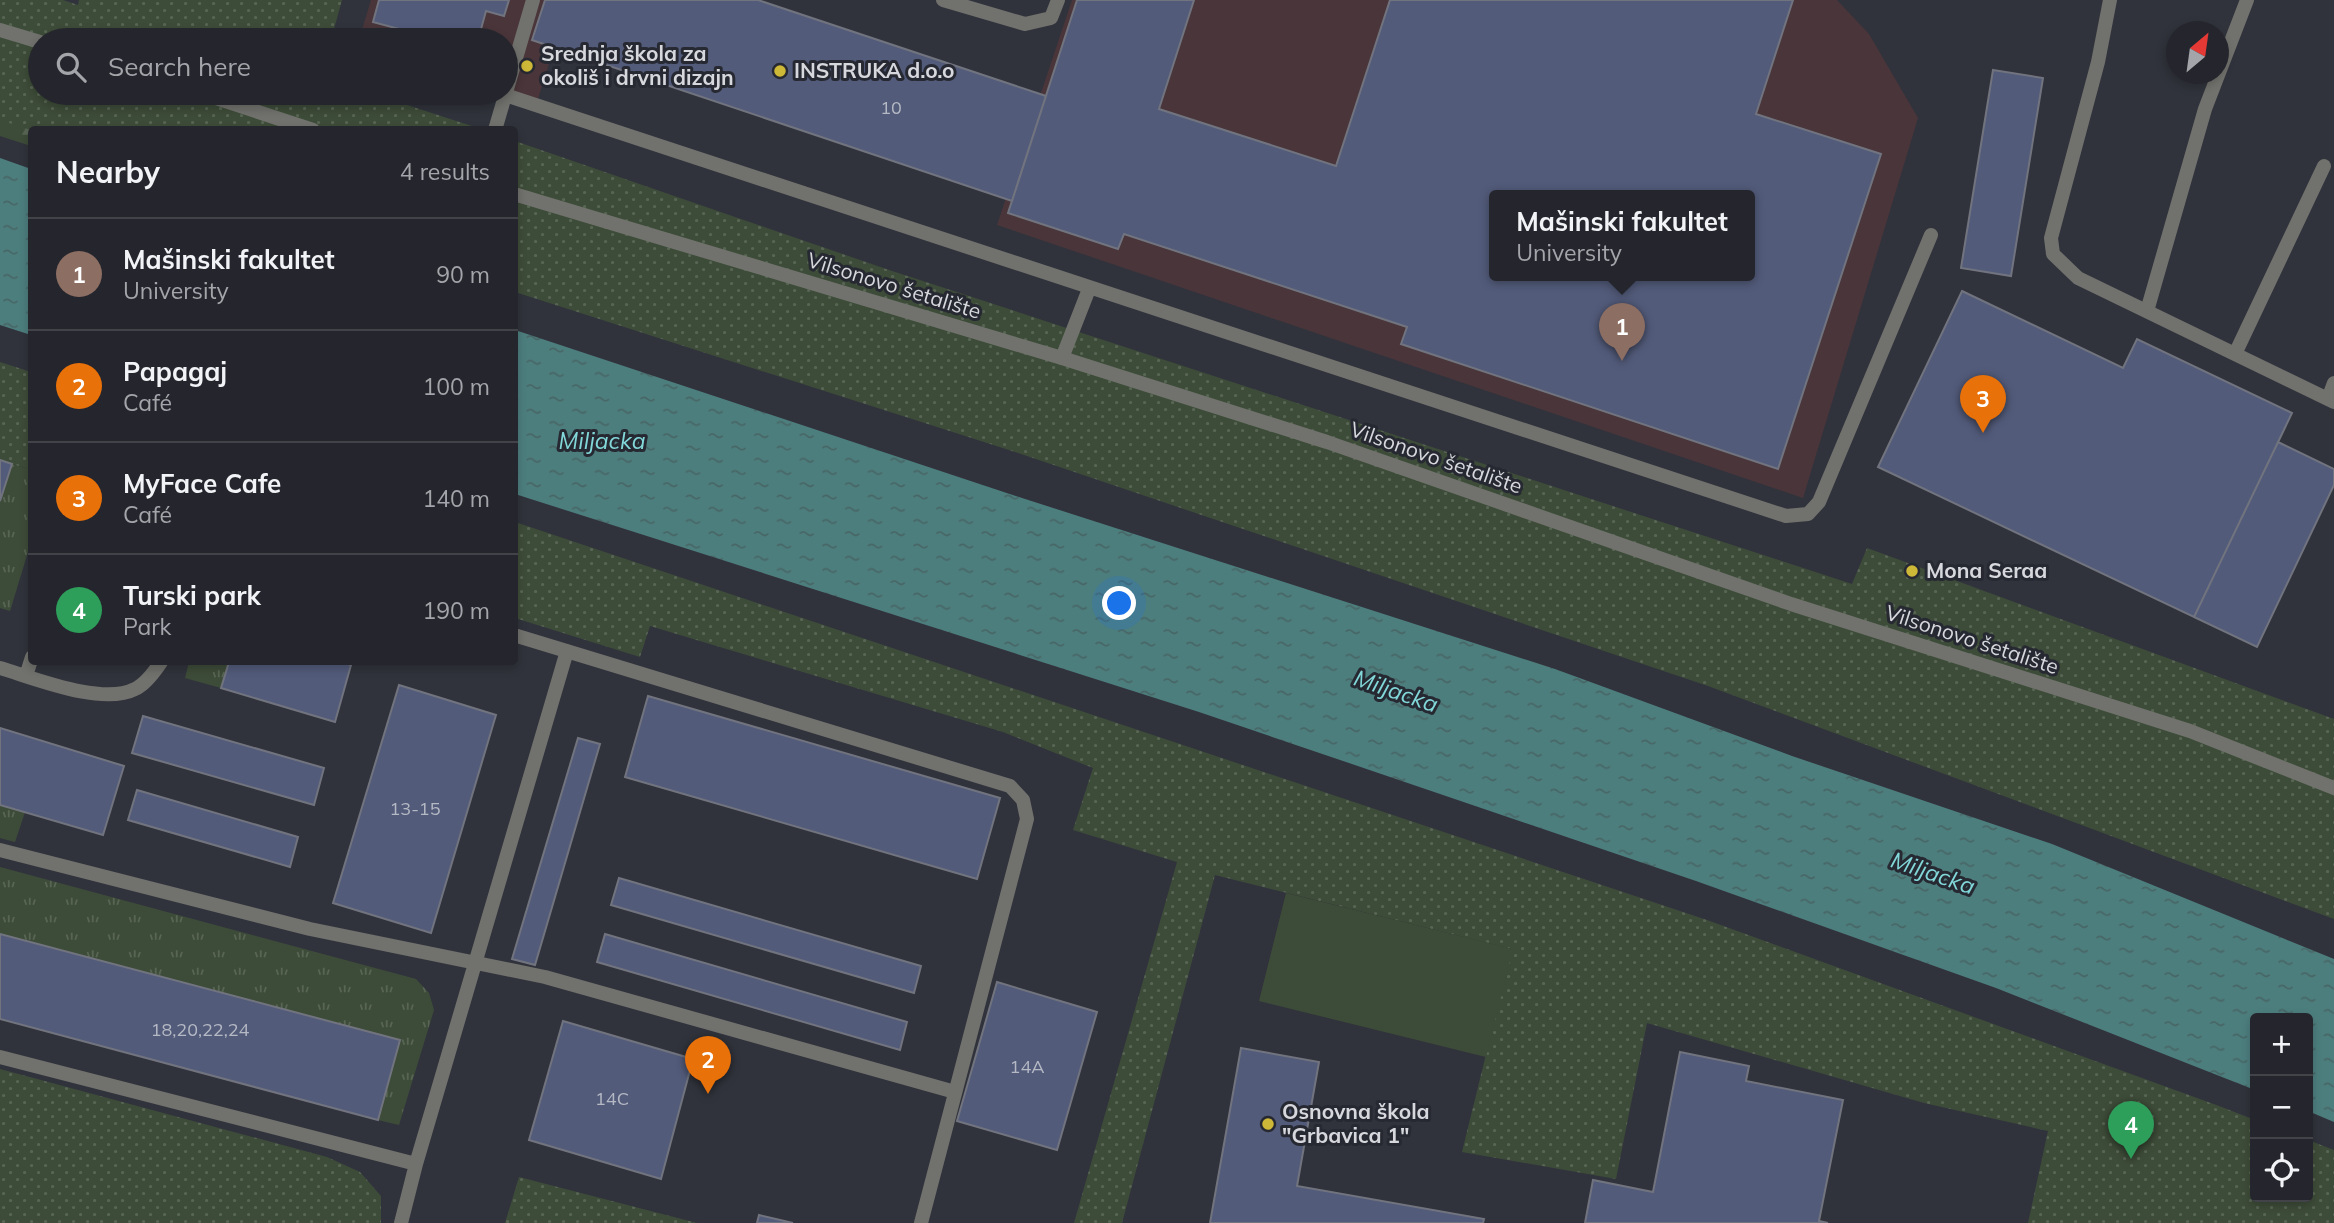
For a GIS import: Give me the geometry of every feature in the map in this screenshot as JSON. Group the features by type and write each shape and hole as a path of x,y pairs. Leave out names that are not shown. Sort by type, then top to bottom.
{"street":[{"path":"518,51 533,0"},
{"path":"943,0 1025,24 1051,18 1058,0"},
{"path":"2110,0 2098,62 2050,238 2053,254 2078,278 2331,400 2334,383"},
{"path":"2147,312 2206,109 2247,0"},
{"path":"0,30 28,38"},
{"path":"518,99 1786,516 1808,514 1819,502 1931,235"},
{"path":"237,105 301,126"},
{"path":"496,126 502,105"},
{"path":"2235,354 2324,166"},
{"name":"Vilsonovo šetalište","path":"518,195 1062,358 1327,442 1791,604 2190,731 2334,788"},
{"path":"1062,358 1089,289"},
{"path":"518,636 1010,786 1023,800 1027,820 921,1223"},
{"path":"401,1223 474,963 567,651"},
{"path":"26,676 29,665"},
{"path":"0,668 90,693 113,696 135,689 158,665"},
{"path":"0,850 310,929 545,977 956,1092"},
{"path":"0,1057 416,1164"}],"shaded area":[{"name":"Srednja škola za okoliš i drvni dizajn","path":"371,0 569,0 538,99 518,94 518,28 363,28"},
{"path":"1072,0 1837,0 1869,34 1918,118 1803,498 997,225"}],"green space":[{"path":"0,0 63,0 78,5 79,0 342,0 334,28 28,28 28,105 407,105 472,126 28,126 28,129 0,120"},
{"path":"0,100 28,126 28,145 0,136"},
{"path":"518,142 889,270 1852,584 1867,548 2334,719 2334,919 1708,686 1009,450 518,293"},
{"path":"0,362 28,371 28,469 0,460"},
{"path":"12,464 28,469 28,552 10,611 0,608 0,501"},
{"path":"518,523 1707,920 2250,1118 2250,1202 2313,1202 2313,1142 2334,1150 2334,1223 2028,1223 2048,1131 1924,1103 1647,1023 1616,1179 1462,1152 1512,949 1215,875 1122,1223 1074,1223 1177,862 1073,830 1093,768 1003,732 650,626 640,657 518,619"},
{"path":"188,665 228,665 221,688 185,678"},
{"path":"0,805 25,812 15,842 0,838"},
{"path":"0,867 416,979 429,993 434,1010 399,1125 378,1120 399,1041 0,934"},
{"path":"1286,893 1513,949 1486,1057 1259,1001"},
{"path":"0,1069 327,1157 360,1172 381,1196 381,1223 0,1223"},
{"path":"519,1177 697,1223 505,1223"}],"water":[{"path":"0,158 28,168 28,334 0,325"},
{"name":"Miljacka","path":"518,331 1022,498 1555,669 1792,756 2052,844 2334,959 2334,1122 2313,1113 2313,1013 2250,1013 2250,1088 1996,988 1696,881 1199,712 518,495"}],"building":[{"path":"379,0 509,0 504,16 486,11 481,28 395,28 373,22"},
{"path":"545,0 758,0 1046,96 1012,201 532,40"},
{"path":"1077,0 1194,0 1159,109 1336,166 1390,0 1793,0 1756,114 1881,154 1778,469 1401,344 1407,327 1124,234 1118,249 1008,213"},
{"path":"1993,70 2043,78 2011,276 1961,268"},
{"path":"1962,291 2123,368 2137,339 2292,413 2194,617 1878,467"},
{"path":"2278,442 2334,469 2334,485 2257,647 2194,617"},
{"path":"0,460 12,464 0,501"},
{"path":"228,665 351,665 335,722 221,688"},
{"path":"399,685 496,715 431,933 333,903"},
{"path":"648,696 1000,798 977,879 625,777"},
{"path":"143,716 324,768 314,805 132,753"},
{"path":"0,728 124,766 103,835 0,805"},
{"path":"578,738 600,744 535,965 512,959"},
{"path":"137,790 298,837 290,867 128,820"},
{"path":"619,878 921,966 914,993 611,905"},
{"path":"0,934 400,1040 378,1120 0,1019"},
{"path":"605,934 907,1022 900,1050 597,962"},
{"path":"997,982 1097,1012 1057,1150 957,1121"},
{"path":"563,1021 693,1059 661,1179 529,1140"},
{"name":"Osnovna škola \"Grbavica 1\"","path":"1241,1048 1319,1062 1297,1186 1484,1219 1483,1223 1210,1223"},
{"path":"1680,1052 1749,1066 1746,1081 1843,1100 1819,1221 1828,1223 1585,1223 1593,1180 1653,1192"},
{"path":"759,1215 793,1223 757,1223"}],"place":[{"name":"Srednja škola za okoliš i drvni dizajn","path":"527,66"},
{"name":"INSTRUKA d.o.o","path":"780,71"},
{"name":"Mašinski fakultet","path":"1622,361"},
{"name":"MyFace Cafe","path":"1983,433"},
{"name":"Mona Seraa","path":"1912,571"},
{"name":"Papagaj","path":"708,1094"},
{"name":"Osnovna škola \"Grbavica 1\"","path":"1268,1124"},
{"name":"Turski park","path":"2131,1159"}]}
